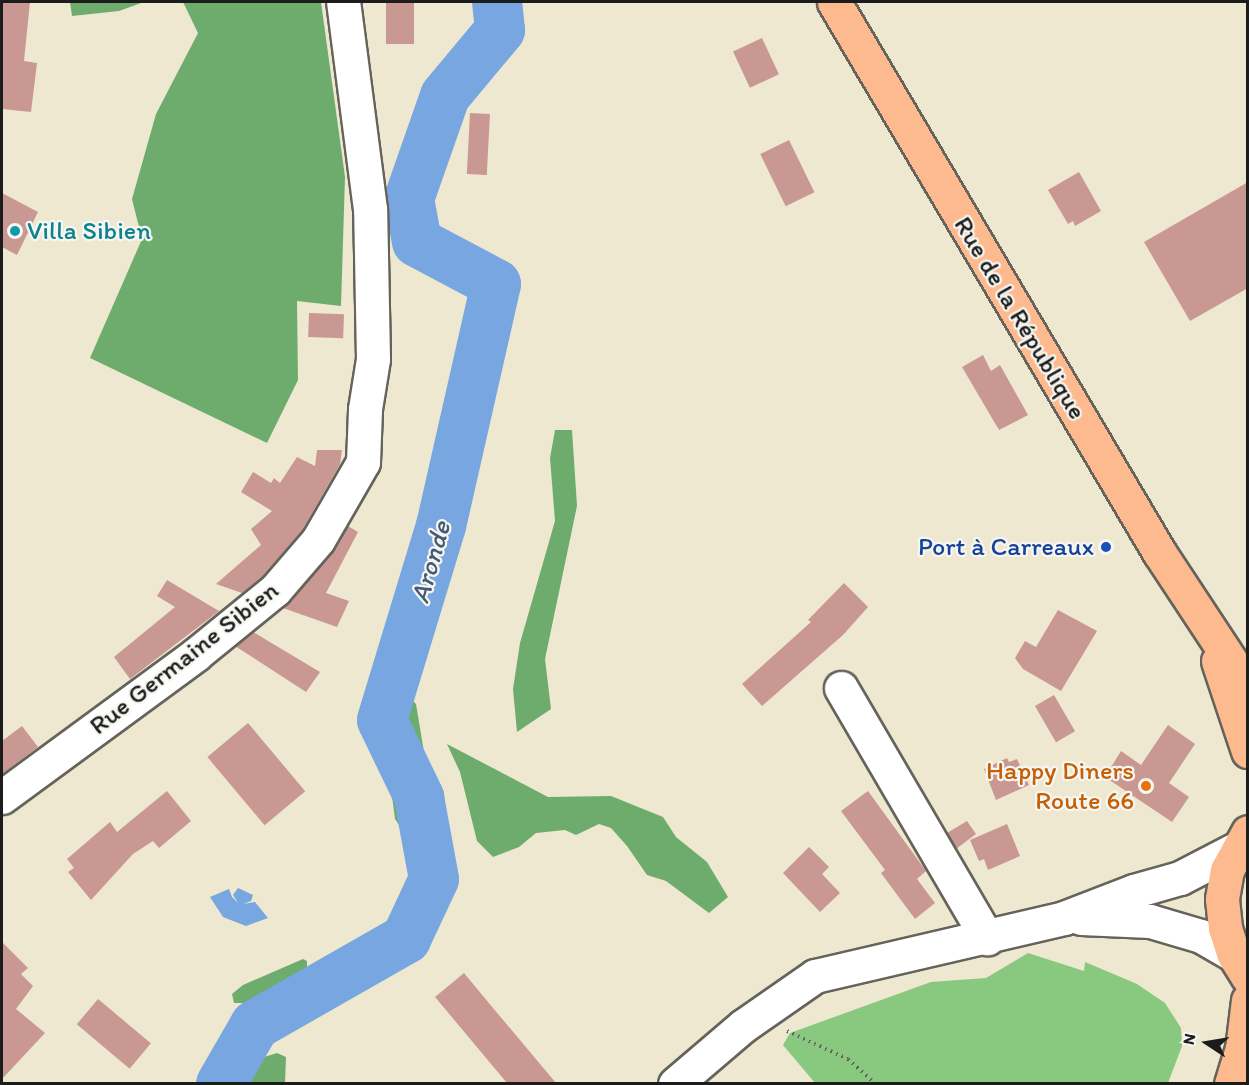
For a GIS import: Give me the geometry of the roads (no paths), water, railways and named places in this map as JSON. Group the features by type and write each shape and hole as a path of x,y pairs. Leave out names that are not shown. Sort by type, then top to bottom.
{"main road":[{"name":"Rue de la République","path":"834,2 1210,633 1248,687"},
{"name":"Rue de la République","path":"1210,633 1248,751"},
{"path":"1241,967 1225,928 1222,899 1227,870 1242,841"},
{"path":"1231,1083 1242,1049 1248,1000"}],"street":[{"name":"Rue Germaine Sibien","path":"2,797 195,655 275,590 318,540 363,462 373,359 370,209 343,2"},
{"path":"841,688 987,938"},
{"path":"677,1083 756,1017 815,976 987,938 1064,918 1134,891 1180,878 1242,841"},
{"path":"1064,918 1150,921 1201,936 1241,967"}],"water":[{"path":"238,888 253,895 251,901 243,904 255,902 268,918 246,926 223,917 210,897 229,889 232,897 238,903 233,895"}],"waterway":[{"name":"Aronde","path":"221,1084 255,1025 406,939 434,879 419,797 382,720 441,526 496,284 417,242 409,199 445,96 500,30 497,2"}],"place":[{"name":"Villa Sibien","path":"15,231"},
{"name":"Port à Carreaux","path":"1106,547"},
{"name":"Happy Diners Route 66","path":"1146,786"}]}
